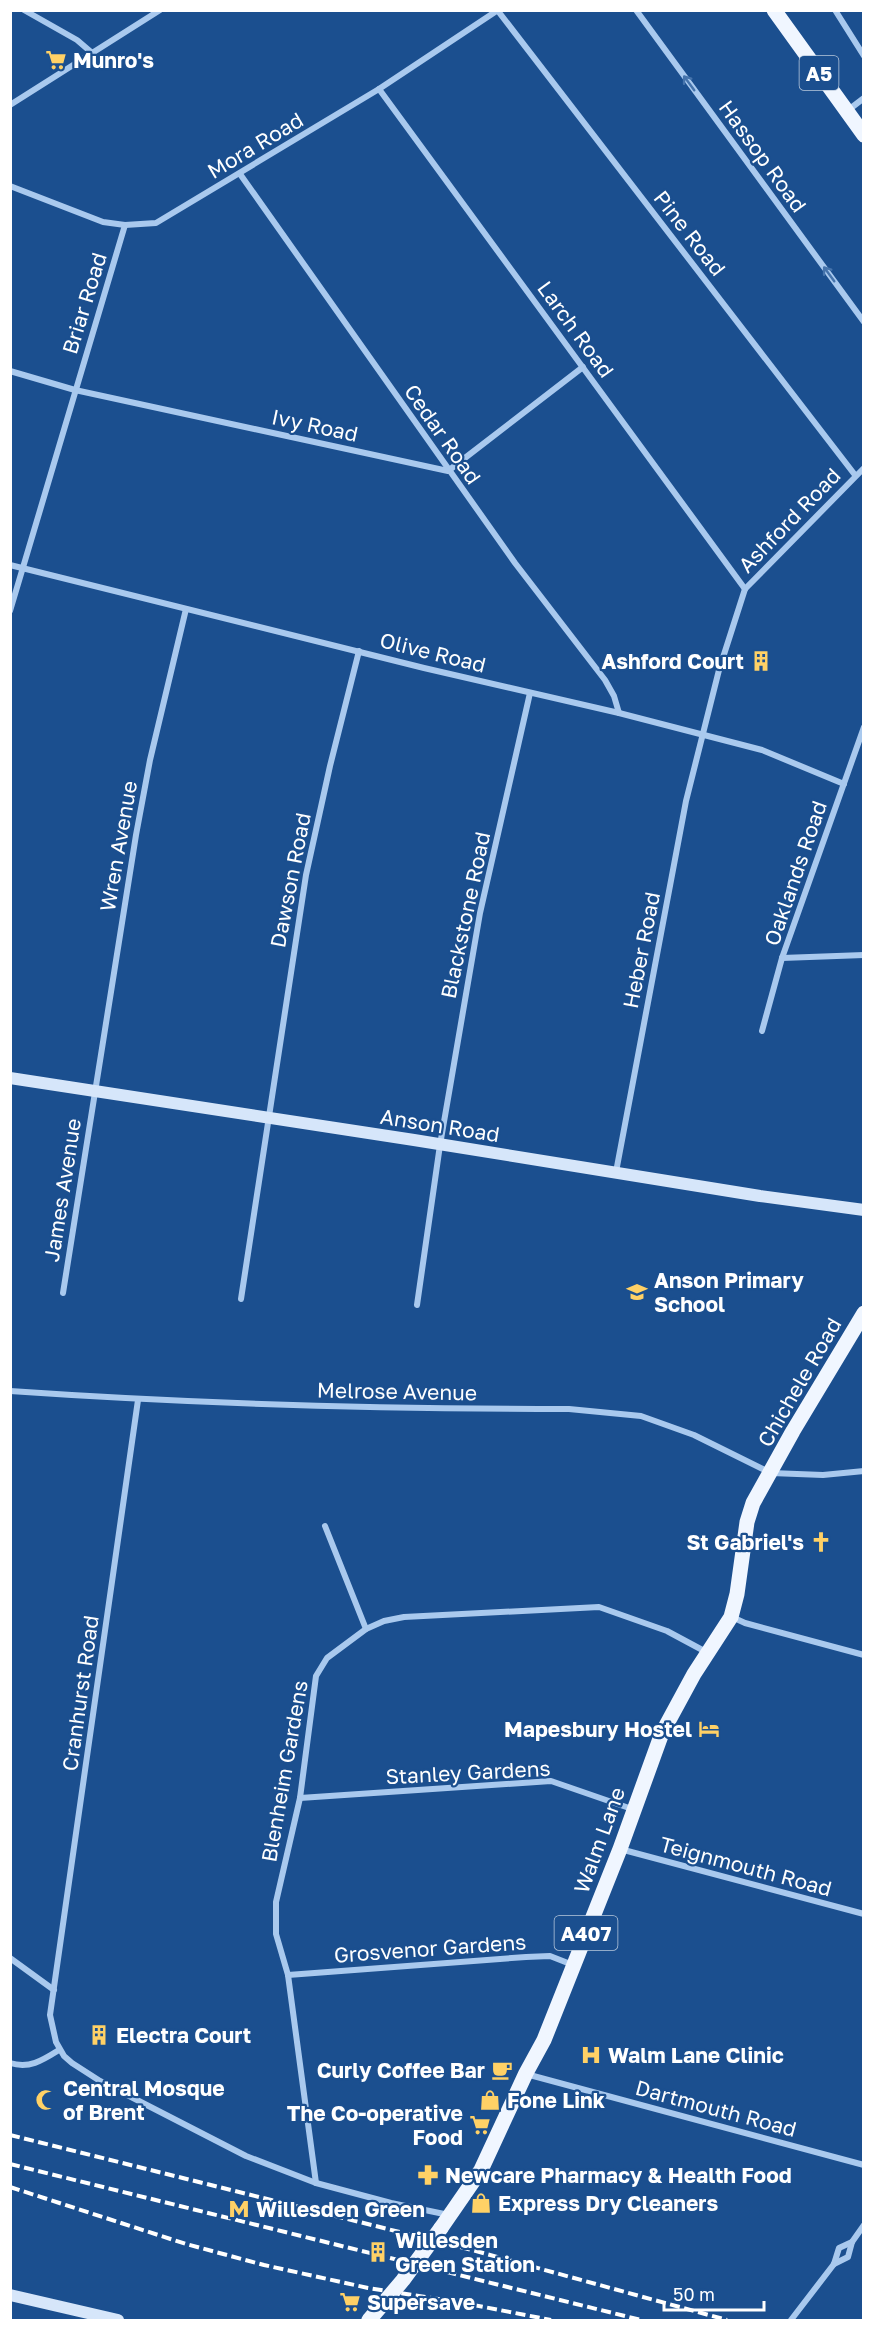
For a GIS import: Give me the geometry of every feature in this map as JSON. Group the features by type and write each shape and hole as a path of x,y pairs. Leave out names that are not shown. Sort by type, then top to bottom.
{"main road":[{"name":"A5","path":"774,10 864,135"},
{"name":"Chichele Road","path":"771,1473 793,1431 864,1313"},
{"name":"Walm Lane","path":"369,2320 403,2280 481,2170 526,2073 544,2040 620,1849 632,1809 662,1733 694,1674 731,1617 737,1594 747,1522 753,1503 771,1473"}],"street":[{"path":"24,10 77,40 92,52"},
{"path":"10,105 160,10"},
{"name":"Hassop Road","path":"636,10 864,322"},
{"path":"835,10 864,56"},
{"name":"Mora Road","path":"10,186 103,222 126,225 156,223 379,89 498,11"},
{"name":"Pine Road","path":"498,11 855,476"},
{"name":"Larch Road","path":"379,89 745,589"},
{"path":"847,112 864,98"},
{"name":"Cedar Road","path":"240,174 514,563 605,680 614,696 619,713"},
{"name":"Briar Road","path":"10,611 126,225"},
{"path":"448,471 583,367"},
{"name":"Ivy Road","path":"10,371 75,390 448,471"},
{"name":"Ashford Road","path":"704,736 719,670 745,589 864,468"},
{"name":"Olive Road","path":"10,565 762,750 844,784"},
{"name":"Wren Avenue","path":"94,1091 150,760 186,609"},
{"name":"Dawson Road","path":"241,1299 267,1117 306,875 359,651"},
{"name":"Blackstone Road","path":"417,1305 440,1145 480,913 531,693"},
{"name":"Oaklands Road","path":"762,1031 782,958 864,727"},
{"name":"Heber Road","path":"616,1172 686,801 704,736"},
{"path":"782,958 864,956"},
{"name":"Anson Road","path":"10,1078 864,1210"},
{"name":"James Avenue","path":"63,1293 94,1091"},
{"name":"Melrose Avenue","path":"10,1391 138,1400 310,1407 604,1411 641,1416 694,1435 771,1473"},
{"name":"Cranhurst Road","path":"59,2050 51,2023 54,1990 138,1400"},
{"path":"771,1473 823,1475 864,1471"},
{"path":"326,1526 366,1629"},
{"name":"Blenheim Gardens","path":"316,2183 288,1976 276,1934 276,1902 300,1798 316,1676 327,1658 366,1629 384,1621 404,1617 599,1607 667,1631 709,1653"},
{"path":"731,1617 745,1623 864,1655"},
{"name":"Stanley Gardens","path":"300,1798 551,1781 632,1809"},
{"name":"Teignmouth Road","path":"620,1849 864,1914"},
{"name":"Grosvenor Gardens","path":"288,1976 550,1956 573,1965"},
{"path":"10,1958 54,1990"},
{"path":"10,2063 31,2065 59,2050 72,2063 100,2081 246,2156 316,2183 401,2205 445,2222"},
{"name":"Dartmouth Road","path":"526,2073 864,2165"},
{"path":"834,2264 848,2257 852,2242 864,2225"},
{"path":"791,2320 834,2264 839,2248 852,2242"},
{"path":"10,2295 101,2319 118,2320"}],"railway":[{"path":"10,2135 472,2250 727,2320"},
{"path":"10,2164 641,2320"},
{"path":"10,2187 186,2244 264,2265 368,2288 551,2320"}],"place":[{"name":"Munro's","path":"56,60"},
{"name":"Ashford Court","path":"761,661"},
{"name":"Anson Primary School","path":"637,1292"},
{"name":"St Gabriel's","path":"821,1542"},
{"name":"Mapesbury Hostel","path":"709,1729"},
{"name":"Electra Court","path":"99,2035"},
{"name":"Walm Lane Clinic","path":"591,2055"},
{"name":"Curly Coffee Bar","path":"502,2070"},
{"name":"Central Mosque of Brent","path":"46,2100"},
{"name":"Fone Link","path":"490,2100"},
{"name":"The Co-operative Food","path":"480,2125"},
{"name":"Newcare Pharmacy & Health Food","path":"428,2175"},
{"name":"Express Dry Cleaners","path":"481,2203"},
{"name":"Willesden Green","path":"239,2209"},
{"name":"Willesden Green Station","path":"378,2252"},
{"name":"Supersave","path":"350,2302"}]}
